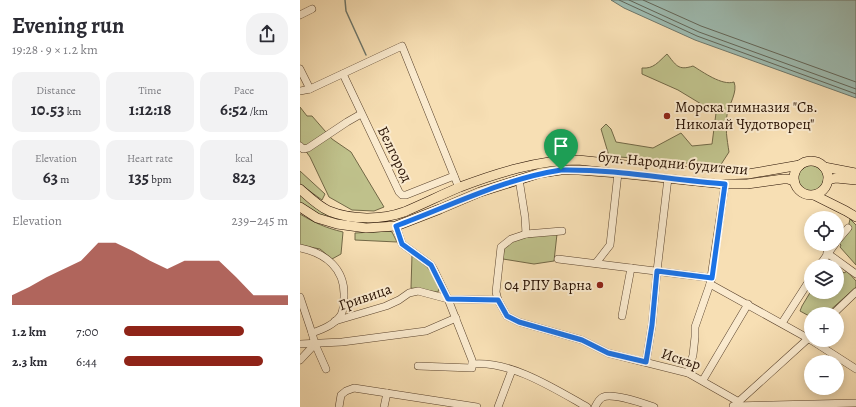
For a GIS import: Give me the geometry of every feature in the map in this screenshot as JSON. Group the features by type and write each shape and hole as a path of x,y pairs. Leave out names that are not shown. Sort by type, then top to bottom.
{"main road":[{"name":"бул. Народни будители","path":"300,189 314,202 330,211 349,216 373,217 391,216 404,212 459,188 521,168 559,160 578,160 721,175 748,174 800,165"},
{"path":"856,173 824,167 814,161 800,165 795,172 794,181 797,188 801,192 807,195 814,195 820,193 826,184 836,178 856,180"},
{"path":"824,167 827,172 826,193 856,210"},
{"name":"бул. Народни будители","path":"300,208 317,218 337,224 366,228 396,226 480,192 540,173 561,170 618,173 725,184 747,184 783,179 794,181"},
{"path":"814,195 856,217"}],"street":[{"path":"300,15 312,9"},
{"path":"300,91 310,89 402,46 459,188"},
{"path":"300,69 310,89"},
{"name":"Белгород","path":"343,74 399,192 402,195 406,195 454,176"},
{"path":"300,146 303,149 308,148 361,114"},
{"path":"596,264 610,245 618,173"},
{"path":"646,362 652,325 668,178"},
{"path":"519,179 526,234"},
{"path":"688,373 693,355 695,327 711,281 725,184"},
{"path":"396,226 402,244 431,265 456,318 472,360 472,366"},
{"path":"844,233 848,228"},
{"path":"498,300 496,292 501,247 511,239 526,234 562,231"},
{"path":"300,248 324,256 340,276 344,289 344,306 341,314 335,321"},
{"path":"823,259 827,253 856,274"},
{"path":"558,259 657,271 711,281 782,324 804,335"},
{"path":"622,316 631,268"},
{"path":"782,324 804,289"},
{"name":"Гривица","path":"312,333 328,327 335,321 386,306 409,293 418,291 448,299 498,300"},
{"path":"840,307 856,292"},
{"path":"300,297 315,344 326,369"},
{"name":"Искър","path":"498,300 507,316 519,322 582,340 608,353 688,373 703,380 735,405"},
{"path":"703,380 748,304"},
{"path":"300,344 342,342 426,331 456,318"},
{"path":"735,405 804,343"},
{"path":"300,360 303,355 315,344"},
{"path":"823,347 856,369"},
{"path":"418,366 486,365 512,370 536,379 587,407"},
{"path":"498,407 512,370"},
{"path":"339,407 340,398 343,392 354,388 472,406"},
{"path":"384,407 386,393"},
{"path":"595,407 600,399 608,396 632,400 654,407"},
{"path":"735,405 856,402"}],"green space":[{"path":"667,54 678,66 684,68 693,66 718,80 729,83 734,82 735,90 726,120 726,134 729,152 720,166 609,156 601,129 606,124 611,129 616,142 653,148 681,133 692,146 712,144 716,113 678,90 642,74 642,68 653,66"},
{"path":"300,107 307,116 312,116 332,139 351,152 384,207 374,211 352,210 329,197 310,157 300,143"},
{"path":"811,165 820,169 824,178 820,187 811,191 802,187 798,178 802,169"},
{"path":"300,171 325,194 322,200 300,184"},
{"path":"300,193 319,210 386,219 388,221 353,223 335,221 314,212 300,203"},
{"path":"300,214 321,225 343,232 341,254 332,259 320,249 300,245"},
{"path":"850,219 856,225 856,265 844,251 844,233 848,228"},
{"path":"392,232 397,242 355,240 355,233"},
{"path":"557,234 554,261 534,264 503,259 504,247 518,238"},
{"path":"412,255 426,266 431,273 439,288 438,292 411,288"},
{"path":"847,271 856,281 856,287 844,298 844,273"},
{"path":"806,299 843,299 834,307 804,307 804,313 800,311"}],"water":[{"path":"611,0 856,0 856,98 695,40 624,8"}],"waterway":[{"path":"345,0 346,11 366,55"}],"place":[{"name":"Морска гимназия \"Св. Николай Чудотворец\"","path":"667,116"},
{"name":"04 РПУ Варна","path":"600,285"}],"route":[{"path":"561,170 618,173 725,184 712,278 657,271 652,325 646,362 608,353 582,340 519,322 507,316 498,300 448,299 431,265 402,244 396,226 480,192 540,173 561,170"}]}
